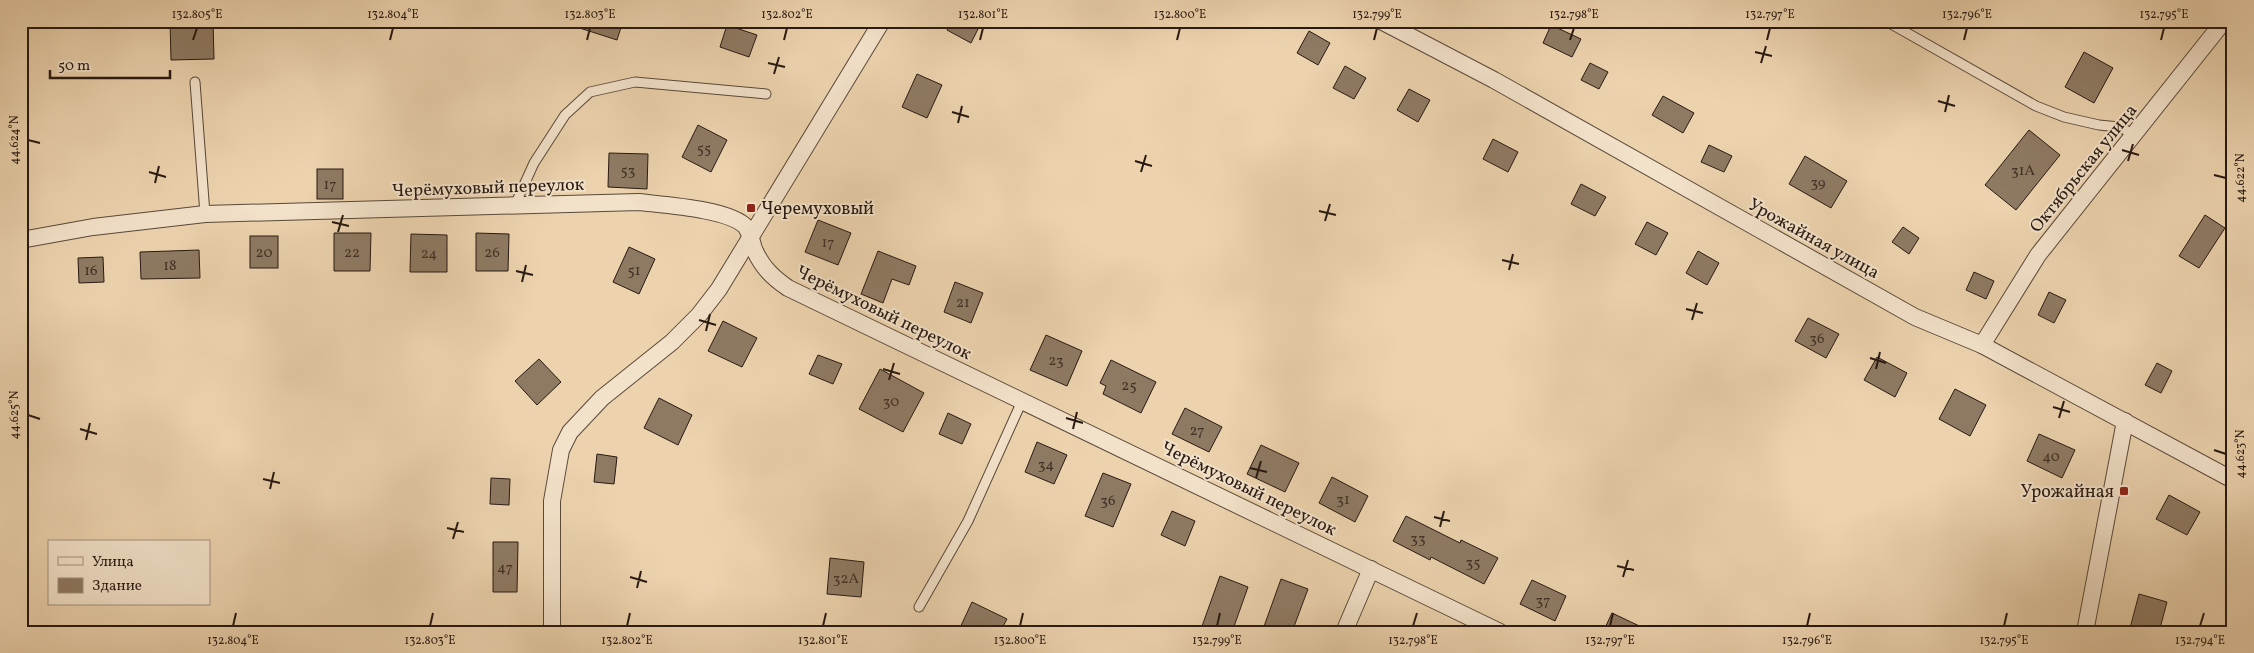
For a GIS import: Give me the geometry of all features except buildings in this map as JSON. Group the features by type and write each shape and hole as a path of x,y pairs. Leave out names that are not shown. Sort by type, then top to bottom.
{"street":[{"path":"552,632 552,500 561,450 570,432 602,398 672,342 699,315 720,289 882,21"},
{"name":"Урожайная улица","path":"1381,21 1494,80 1915,317 1982,345 2125,420 2233,480"},
{"name":"Октябрьская улица","path":"1982,345 2038,255 2136,135 2224,21"},
{"name":"Черёмуховый переулок","path":"21,240 93,227 205,214 514,207 639,202 693,208 733,218 746,228 760,262 770,275 788,288 1500,632"},
{"path":"2085,632 2125,420"},
{"path":"1344,632 1371,569"}],"lane":[{"path":"1886,21 2036,106 2073,119 2119,127 2136,135"},
{"path":"195,82 205,214"},
{"path":"514,207 534,163 560,123 590,92 635,82 766,94"},
{"path":"919,607 968,521 1022,401"}],"place":[{"name":"Черемуховый","path":"751,208"},
{"name":"Урожайная","path":"2124,491"}]}
